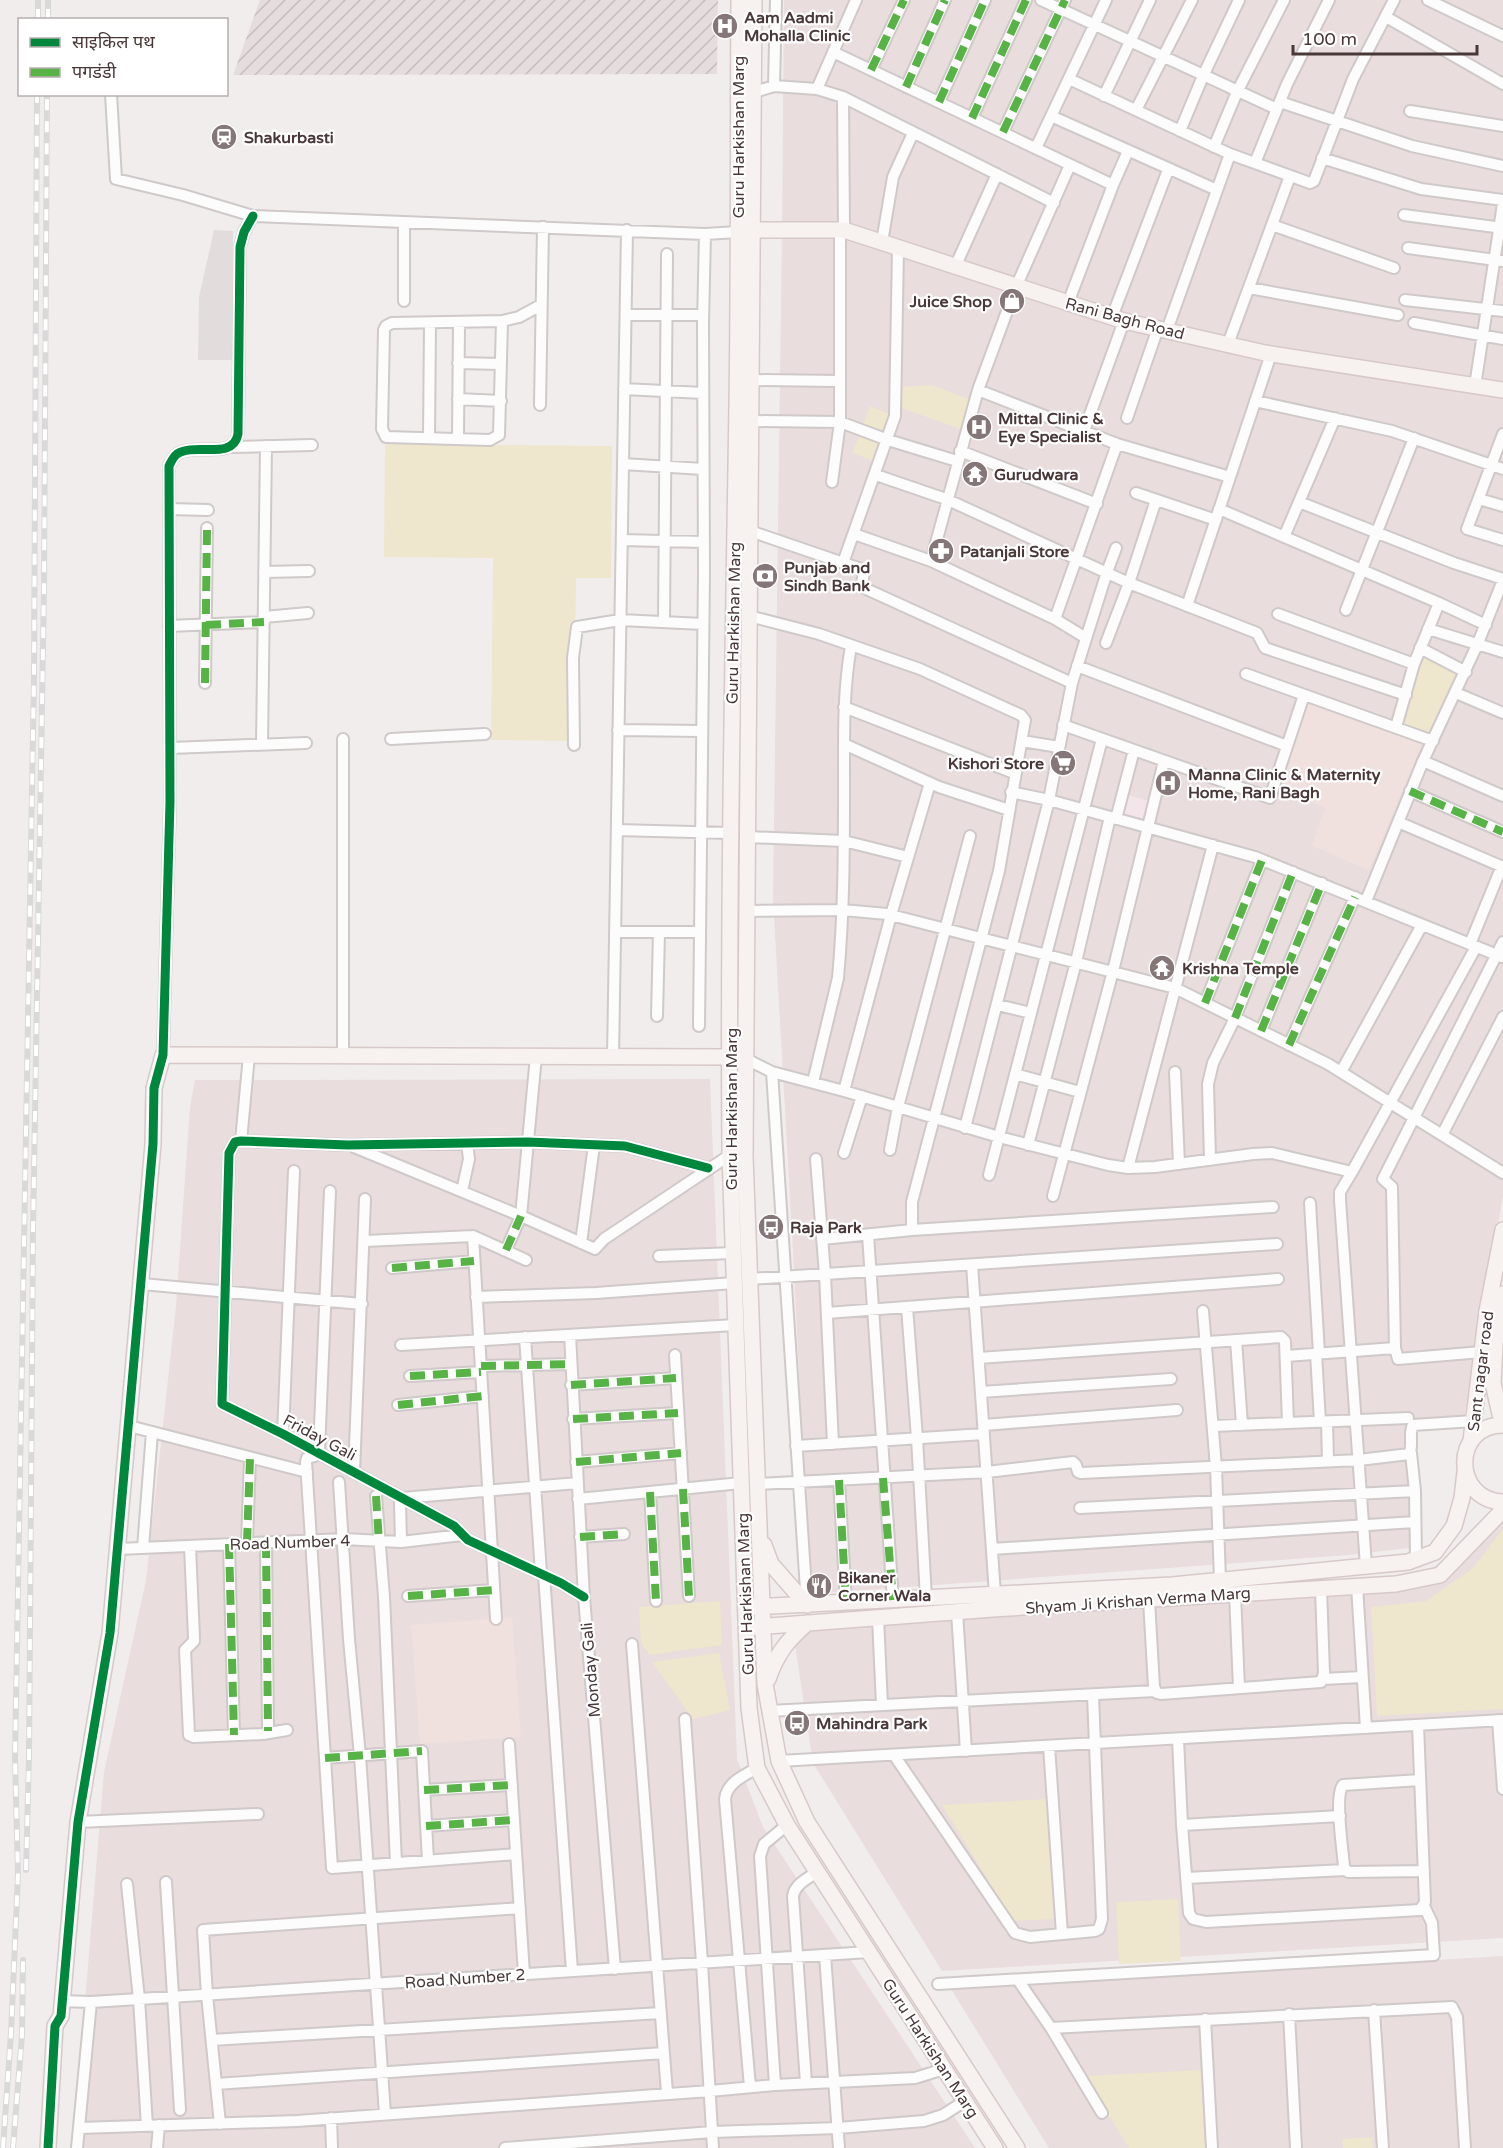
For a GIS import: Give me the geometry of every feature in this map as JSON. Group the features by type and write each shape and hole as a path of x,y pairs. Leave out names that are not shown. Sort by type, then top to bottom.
{"street":[{"name":"Guru Harkishan Marg","path":"739,0 738,96 752,380 746,1156 765,1684 779,1761 807,1822 1017,2148"},
{"name":"Guru Harkishan Marg","path":"754,0 753,92 745,231 730,833 729,1055 730,1155 748,1708 758,1768 787,1825 995,2148"},
{"path":"774,86 776,0"},
{"path":"817,89 856,0"},
{"path":"870,70 904,0"},
{"path":"906,87 945,0"},
{"path":"939,102 985,0"},
{"path":"972,118 1026,0"},
{"path":"1041,0 1063,5 1094,25 1237,92 1412,146 1503,166"},
{"path":"1036,148 1106,0"},
{"path":"1104,96 1150,0"},
{"path":"1136,110 1192,0"},
{"path":"1180,131 1239,0"},
{"path":"1214,147 1237,92 1284,0"},
{"path":"1255,164 1278,105 1329,0"},
{"path":"1069,79 1230,154 1307,183 1313,183 1353,79 1394,0"},
{"path":"1436,2 1503,36"},
{"path":"1002,132 1063,5"},
{"path":"1386,17 1503,84"},
{"path":"832,52 1113,185"},
{"path":"738,96 774,86 817,89 843,97 1054,203"},
{"path":"111,96 116,179 183,195 253,216 705,234 745,231"},
{"path":"832,482 840,422 843,97"},
{"path":"1410,111 1503,126"},
{"path":"1051,116 1217,190"},
{"path":"882,242 893,177 913,134"},
{"path":"1068,303 1128,152"},
{"path":"1127,418 1230,154"},
{"path":"1322,158 1421,189 1503,202 1499,261 1486,309 1475,386"},
{"path":"931,561 946,499 978,390 1016,287 1070,165"},
{"path":"1084,431 1118,319 1168,170"},
{"path":"955,267 997,174"},
{"path":"1228,344 1290,176"},
{"path":"1404,215 1501,227"},
{"path":"231,447 237,442 238,434 240,247 244,232 253,216"},
{"path":"404,222 404,301"},
{"path":"1272,225 1394,268"},
{"path":"540,405 543,227"},
{"path":"613,1057 627,230"},
{"name":"Rani Bagh Road","path":"745,231 842,230 1118,319 1271,354 1503,390"},
{"path":"699,1026 704,624 705,234"},
{"path":"843,563 876,475 896,410 898,248"},
{"path":"1408,248 1499,261"},
{"path":"664,622 667,254"},
{"path":"1249,288 1398,315"},
{"path":"1405,300 1503,311"},
{"path":"502,321 500,430 495,438 390,439 386,437 382,429 384,330 386,326 392,323 502,321 519,317 541,305"},
{"path":"626,315 703,315"},
{"path":"458,438 459,322"},
{"path":"429,438 430,323"},
{"path":"1414,323 1503,339"},
{"path":"1187,606 1271,354"},
{"path":"458,363 501,364"},
{"path":"752,380 839,381"},
{"path":"624,389 703,393"},
{"path":"978,390 1118,444 1230,477"},
{"path":"458,399 501,400"},
{"path":"1255,401 1414,438 1503,469"},
{"path":"1284,537 1335,418"},
{"path":"751,421 840,422 888,440 959,456 1096,504"},
{"path":"1503,434 1467,529 1503,540"},
{"path":"1346,610 1414,438"},
{"path":"1055,619 1118,444"},
{"path":"57,2148 65,2026 61,2016 61,2001 78,1822 110,1633 142,1284 153,1144 154,1088 163,1055 170,748 169,466 177,454 184,452 231,447 312,445"},
{"path":"262,744 266,446"},
{"path":"623,464 704,468"},
{"path":"876,475 946,499 1129,583 1257,633 1265,648 1406,694"},
{"path":"1136,493 1218,515 1284,537 1486,625"},
{"path":"1479,499 1503,506"},
{"path":"1106,643 1129,583 1156,500"},
{"path":"1299,502 1454,563 1503,579 1498,609 1486,625 1423,761 1366,901"},
{"path":"169,509 208,510"},
{"path":"205,683 207,528"},
{"path":"750,531 863,570 862,585 864,588 1072,683"},
{"path":"854,534 931,561 1055,619 1086,638"},
{"path":"622,540 704,542"},
{"path":"965,1128 1049,800 1072,683 1116,548"},
{"path":"264,572 309,570"},
{"path":"1396,727 1414,664 1439,603"},
{"path":"169,626 264,620 308,613"},
{"path":"1278,614 1414,664"},
{"path":"750,616 819,634 920,669 1021,715 1025,720 1014,773 999,871 912,1202 912,1230"},
{"path":"574,745 573,658 577,627 620,620 704,624"},
{"path":"1428,628 1503,652"},
{"path":"813,1082 838,978 843,910 844,707 851,646"},
{"path":"1420,648 1466,672"},
{"path":"1077,666 1287,746"},
{"path":"1246,674 1433,741"},
{"path":"1456,693 1503,713"},
{"path":"1063,725 1270,798 1305,695"},
{"path":"844,707 1014,773"},
{"path":"618,730 702,731"},
{"path":"391,739 485,734"},
{"path":"343,739 343,1056"},
{"path":"989,1174 1102,739"},
{"path":"1022,741 1059,747"},
{"path":"170,748 306,743"},
{"path":"844,744 930,783 1008,810"},
{"path":"1028,1145 1113,818 1134,750"},
{"path":"1053,1196 1113,971 1164,761"},
{"path":"1423,761 1503,796"},
{"path":"844,1091 891,915 930,783"},
{"path":"1410,791 1503,832"},
{"path":"1011,792 1049,800 1262,860 1500,956"},
{"path":"1366,1566 1340,1192 1473,945 1502,866 1398,822"},
{"path":"616,830 730,833"},
{"path":"890,1150 898,1107 970,836"},
{"path":"748,837 844,841 908,857"},
{"path":"1128,1168 1213,845"},
{"path":"1205,1003 1262,860"},
{"path":"1210,1160 1208,1084 1210,1073 1235,1018 1293,872"},
{"path":"1261,1030 1322,883"},
{"path":"1289,1045 1355,897"},
{"path":"747,911 843,910 891,915 1175,988 1341,1072 1503,1173"},
{"path":"1341,1072 1422,925"},
{"path":"615,932 699,932"},
{"path":"657,1016 659,932"},
{"path":"1482,1352 1398,1359 1395,1348 1392,1187 1383,1179 1413,1117 1500,956 1503,942"},
{"path":"998,1005 1031,1013"},
{"path":"1442,1135 1503,1017"},
{"path":"729,1055 746,1042"},
{"path":"163,1055 613,1057 729,1055 771,1072 862,1096 933,1119 1028,1145 1128,1168 1272,1154 1352,1172"},
{"path":"241,1141 249,1055"},
{"path":"506,1250 521,1215 536,1056"},
{"path":"771,1072 807,1605"},
{"path":"1175,1072 1179,1164"},
{"path":"1015,1074 1080,1092"},
{"path":"844,1153 862,1096"},
{"path":"226,1292 229,1153 235,1142 348,1145 528,1142 625,1146 708,1168"},
{"path":"462,1191 468,1166 467,1143"},
{"path":"348,1145 521,1215 594,1249 604,1239 730,1155"},
{"path":"581,1243 594,1145"},
{"path":"816,1160 825,1275 833,1444"},
{"path":"283,1434 294,1171"},
{"path":"330,1191 318,1451 315,1456 306,1459 332,1868 516,1854"},
{"path":"354,1472 365,1199"},
{"path":"1310,1203 1318,1353 1328,1461"},
{"path":"822,1239 912,1230 1273,1207"},
{"name":"Sant nagar road","path":"1465,1472 1464,1461 1471,1441 1487,1311 1503,1230"},
{"path":"868,1235 872,1272 880,1441 893,1600"},
{"path":"365,1241 473,1236 526,1260"},
{"path":"473,1236 496,1619"},
{"path":"750,1279 1277,1244"},
{"path":"659,1256 733,1253"},
{"path":"392,1268 474,1261"},
{"path":"972,1265 995,1594"},
{"path":"827,1313 1278,1279"},
{"path":"476,1297 596,1293 734,1283"},
{"path":"142,1284 362,1304"},
{"name":"Friday Gali","path":"226,1292 222,1404 318,1451 454,1526 462,1535 543,1574 584,1597"},
{"name":"Sant nagar road","path":"1503,1294 1493,1372 1493,1383 1500,1414 1503,1417"},
{"path":"907,1307 926,1598"},
{"path":"1203,1311 1216,1467 1220,1580"},
{"path":"401,1345 735,1325"},
{"name":"Monday Gali","path":"570,1335 584,1597 615,1969"},
{"path":"525,1337 534,1487 543,1574 572,1971"},
{"path":"979,1358 1281,1337 1285,1341 1288,1423"},
{"path":"1236,1340 1242,1425"},
{"path":"1286,1356 1395,1348"},
{"path":"675,1354 689,1596"},
{"path":"410,1376 526,1365 571,1364"},
{"path":"1493,1372 1503,1386"},
{"path":"572,1385 676,1378"},
{"path":"981,1392 1172,1379"},
{"path":"398,1405 483,1396"},
{"path":"796,1446 917,1438 1177,1410"},
{"path":"573,1419 678,1413"},
{"path":"1213,1426 1408,1418"},
{"path":"1416,1559 1415,1491 1411,1453 1413,1425 1474,1421"},
{"path":"1471,1441 1489,1427 1503,1425"},
{"path":"129,1426 307,1472"},
{"path":"143,1548 152,1432"},
{"path":"576,1462 681,1453"},
{"path":"758,1485 987,1472 1072,1462 1077,1465 1078,1472 1081,1473 1359,1460 1411,1453"},
{"path":"247,1543 250,1458"},
{"path":"1465,1472 1470,1484 1478,1493 1488,1499 1503,1502"},
{"name":"Shyam Ji Krishan Verma Marg","path":"745,1608 1220,1580 1408,1562 1435,1552 1454,1526 1462,1498 1465,1472"},
{"path":"839,1480 846,1602"},
{"path":"339,1482 385,2114"},
{"path":"401,1542 401,1498 577,1483"},
{"path":"578,1499 741,1484"},
{"path":"1080,1508 1415,1491"},
{"path":"650,1492 656,1601"},
{"path":"376,1496 384,1597 396,1863"},
{"name":"Shyam Ji Krishan Verma Marg","path":"746,1628 1396,1584 1440,1575 1503,1510"},
{"path":"992,1549 1415,1522"},
{"path":"760,1530 771,1564 807,1605"},
{"path":"580,1538 624,1534"},
{"name":"Road Number 4","path":"118,1549 344,1539 401,1542 462,1535"},
{"path":"266,1543 268,1731"},
{"path":"229,1544 234,1735"},
{"path":"190,1546 194,1641 186,1650 189,1735 194,1737 263,1734 268,1731 287,1730"},
{"path":"1357,1586 1366,1728"},
{"path":"769,1711 1155,1691 1161,1694 1321,1682 1323,1678 1321,1589"},
{"path":"408,1596 495,1590"},
{"path":"1235,1594 1239,1689"},
{"path":"1149,1600 1155,1691"},
{"path":"957,1612 966,1751"},
{"path":"878,1618 882,1705"},
{"path":"765,1684 775,1658 788,1641 807,1623"},
{"path":"632,1644 667,2093"},
{"path":"1323,1678 1362,1677"},
{"path":"894,1755 1015,1933 1030,1937 1095,1931 1102,1924 1093,1695"},
{"path":"685,1719 713,2148"},
{"path":"779,1761 1500,1720 1503,1789"},
{"path":"938,1984 1434,1955 1432,1923 1424,1906 1418,1725"},
{"path":"1178,1739 1186,1878 1189,1913 1193,1919 1198,1922 1420,1910 1424,1906"},
{"path":"509,1744 524,1974"},
{"path":"1049,1746 1062,1934"},
{"path":"325,1758 422,1751 428,1860"},
{"path":"750,2087 726,1791 730,1785 758,1768"},
{"path":"1345,1870 1340,1788 1343,1785 1420,1780"},
{"path":"424,1791 512,1785"},
{"path":"78,1822 258,1814"},
{"path":"1182,1825 1340,1816"},
{"path":"426,1826 514,1820"},
{"path":"775,2085 760,1856 764,1844 787,1825"},
{"path":"1186,1878 1345,1870 1351,1872 1424,1870"},
{"path":"806,2084 794,1890 817,1872"},
{"path":"166,1882 180,2110"},
{"path":"127,1884 140,1999 147,2126"},
{"path":"220,2124 203,1930 520,1908"},
{"name":"Road Number 2","path":"61,2001 92,2002 869,1952"},
{"path":"825,1955 839,2148"},
{"path":"1018,1980 1051,2028 1102,2113"},
{"path":"77,2148 92,2002"},
{"path":"1051,2028 1452,2007 1455,2010 1465,2148"},
{"path":"1374,2010 1383,2148"},
{"path":"212,2040 661,2013"},
{"path":"1289,2014 1296,2148"},
{"path":"48,2148 55,2026 61,2016"},
{"path":"1205,2019 1212,2148"},
{"path":"216,2084 664,2053"},
{"path":"79,2128 331,2118 775,2085 915,2078 944,2069"},
{"path":"505,2148 712,2132 838,2128 934,2119 965,2101"},
{"path":"331,2118 332,2148"},
{"path":"157,2148 159,2126"}],"shaded area":[{"path":"260,0 718,0 717,74 233,75"},
{"path":"784,0 1503,0 1503,388 1269,352 1124,319 844,229 782,229"},
{"path":"214,230 233,231 232,360 198,360 199,297"},
{"path":"782,232 843,232 1123,322 1503,392 1503,1196 1463,1423 1413,1427 1418,1547 1349,1555 810,1594 773,898"},
{"path":"932,385 971,400 962,430 899,407 900,387"},
{"path":"870,406 894,416 886,436 862,427"},
{"path":"861,432 885,441 876,462 852,453"},
{"path":"385,444 612,446 611,578 576,578 574,741 491,740 493,558 384,557"},
{"path":"1422,652 1463,673 1433,738 1398,724"},
{"path":"1307,701 1423,742 1369,870 1312,846 1325,808 1279,790"},
{"path":"1125,794 1152,802 1147,825 1119,818"},
{"path":"710,1079 737,1759 763,1827 975,2148 73,2148 104,1772 146,1580 176,1306 190,1107 195,1080"},
{"path":"1503,1509 1503,1938 942,1971 813,1763 793,1632 1417,1579 1456,1551"},
{"path":"1503,1529 1503,1709 1377,1716 1371,1607 1426,1601 1473,1568"},
{"path":"720,1601 722,1645 650,1655 641,1644 639,1607"},
{"path":"512,1617 521,1737 420,1744 411,1625"},
{"path":"719,1653 730,1710 693,1719 652,1662"},
{"path":"1047,1799 1055,1919 1013,1921 942,1805"},
{"path":"1178,1899 1181,1961 1119,1964 1116,1902"},
{"path":"1503,1956 1503,2148 1049,2148 951,1989"},
{"path":"1201,2070 1205,2148 1129,2148 1084,2076"},
{"path":"1372,2137 1373,2148 1343,2148 1342,2139"}],"railway":[{"path":"38,0 38,18"},
{"path":"48,0 48,18"},
{"path":"3,2148 18,1874 15,1758 34,676 37,96"},
{"path":"26,1870 33,1231 44,588 47,96"},
{"path":"13,2148 22,2035 23,1960"}],"marked path":[{"path":"871,70 904,0"},
{"path":"906,87 945,0"},
{"path":"939,102 985,0"},
{"path":"972,118 1026,0"},
{"path":"1003,132 1065,0"},
{"path":"205,683 207,528"},
{"path":"206,625 264,622"},
{"path":"1410,791 1503,832"},
{"path":"1205,1003 1262,860"},
{"path":"1235,1018 1293,872"},
{"path":"1261,1031 1322,883"},
{"path":"1289,1045 1355,897"},
{"path":"506,1250 521,1216"},
{"path":"392,1268 474,1261"},
{"path":"481,1366 571,1364"},
{"path":"410,1376 481,1372"},
{"path":"571,1385 676,1378"},
{"path":"398,1405 483,1396"},
{"path":"573,1419 678,1413"},
{"path":"576,1462 681,1453"},
{"path":"247,1543 250,1458"},
{"path":"883,1478 893,1600"},
{"path":"839,1480 846,1602"},
{"path":"683,1489 689,1596"},
{"path":"650,1492 656,1601"},
{"path":"376,1496 379,1542"},
{"path":"580,1537 624,1534"},
{"path":"266,1543 268,1731"},
{"path":"229,1544 234,1735"},
{"path":"408,1596 494,1590"},
{"path":"325,1758 422,1751"},
{"path":"424,1790 512,1785"},
{"path":"426,1826 514,1820"}],"cycle path":[{"path":"48,2148 55,2026 61,2016 78,1822 110,1633 153,1144 154,1088 163,1055 170,802 169,466 177,454 185,451 229,447 235,442 238,434 240,247 244,232 253,216"},
{"path":"584,1597 561,1583 468,1540 454,1526 283,1434 222,1404 229,1153 235,1142 241,1141 348,1145 528,1142 625,1146 708,1168"}],"place":[{"name":"Aam Aadmi Mohalla Clinic","path":"725,26"},
{"name":"Shakurbasti","path":"224,137"},
{"name":"Juice Shop","path":"1012,301"},
{"name":"Mittal Clinic & Eye Specialist","path":"979,427"},
{"name":"Gurudwara","path":"975,474"},
{"name":"Patanjali Store","path":"941,551"},
{"name":"Punjab and Sindh Bank","path":"765,576"},
{"name":"Kishori Store","path":"1063,763"},
{"name":"Manna Clinic & Maternity Home, Rani Bagh","path":"1168,783"},
{"name":"Krishna Temple","path":"1162,968"},
{"name":"Raja Park","path":"771,1227"},
{"name":"Bikaner Corner Wala","path":"819,1586"},
{"name":"Mahindra Park","path":"797,1723"}]}
